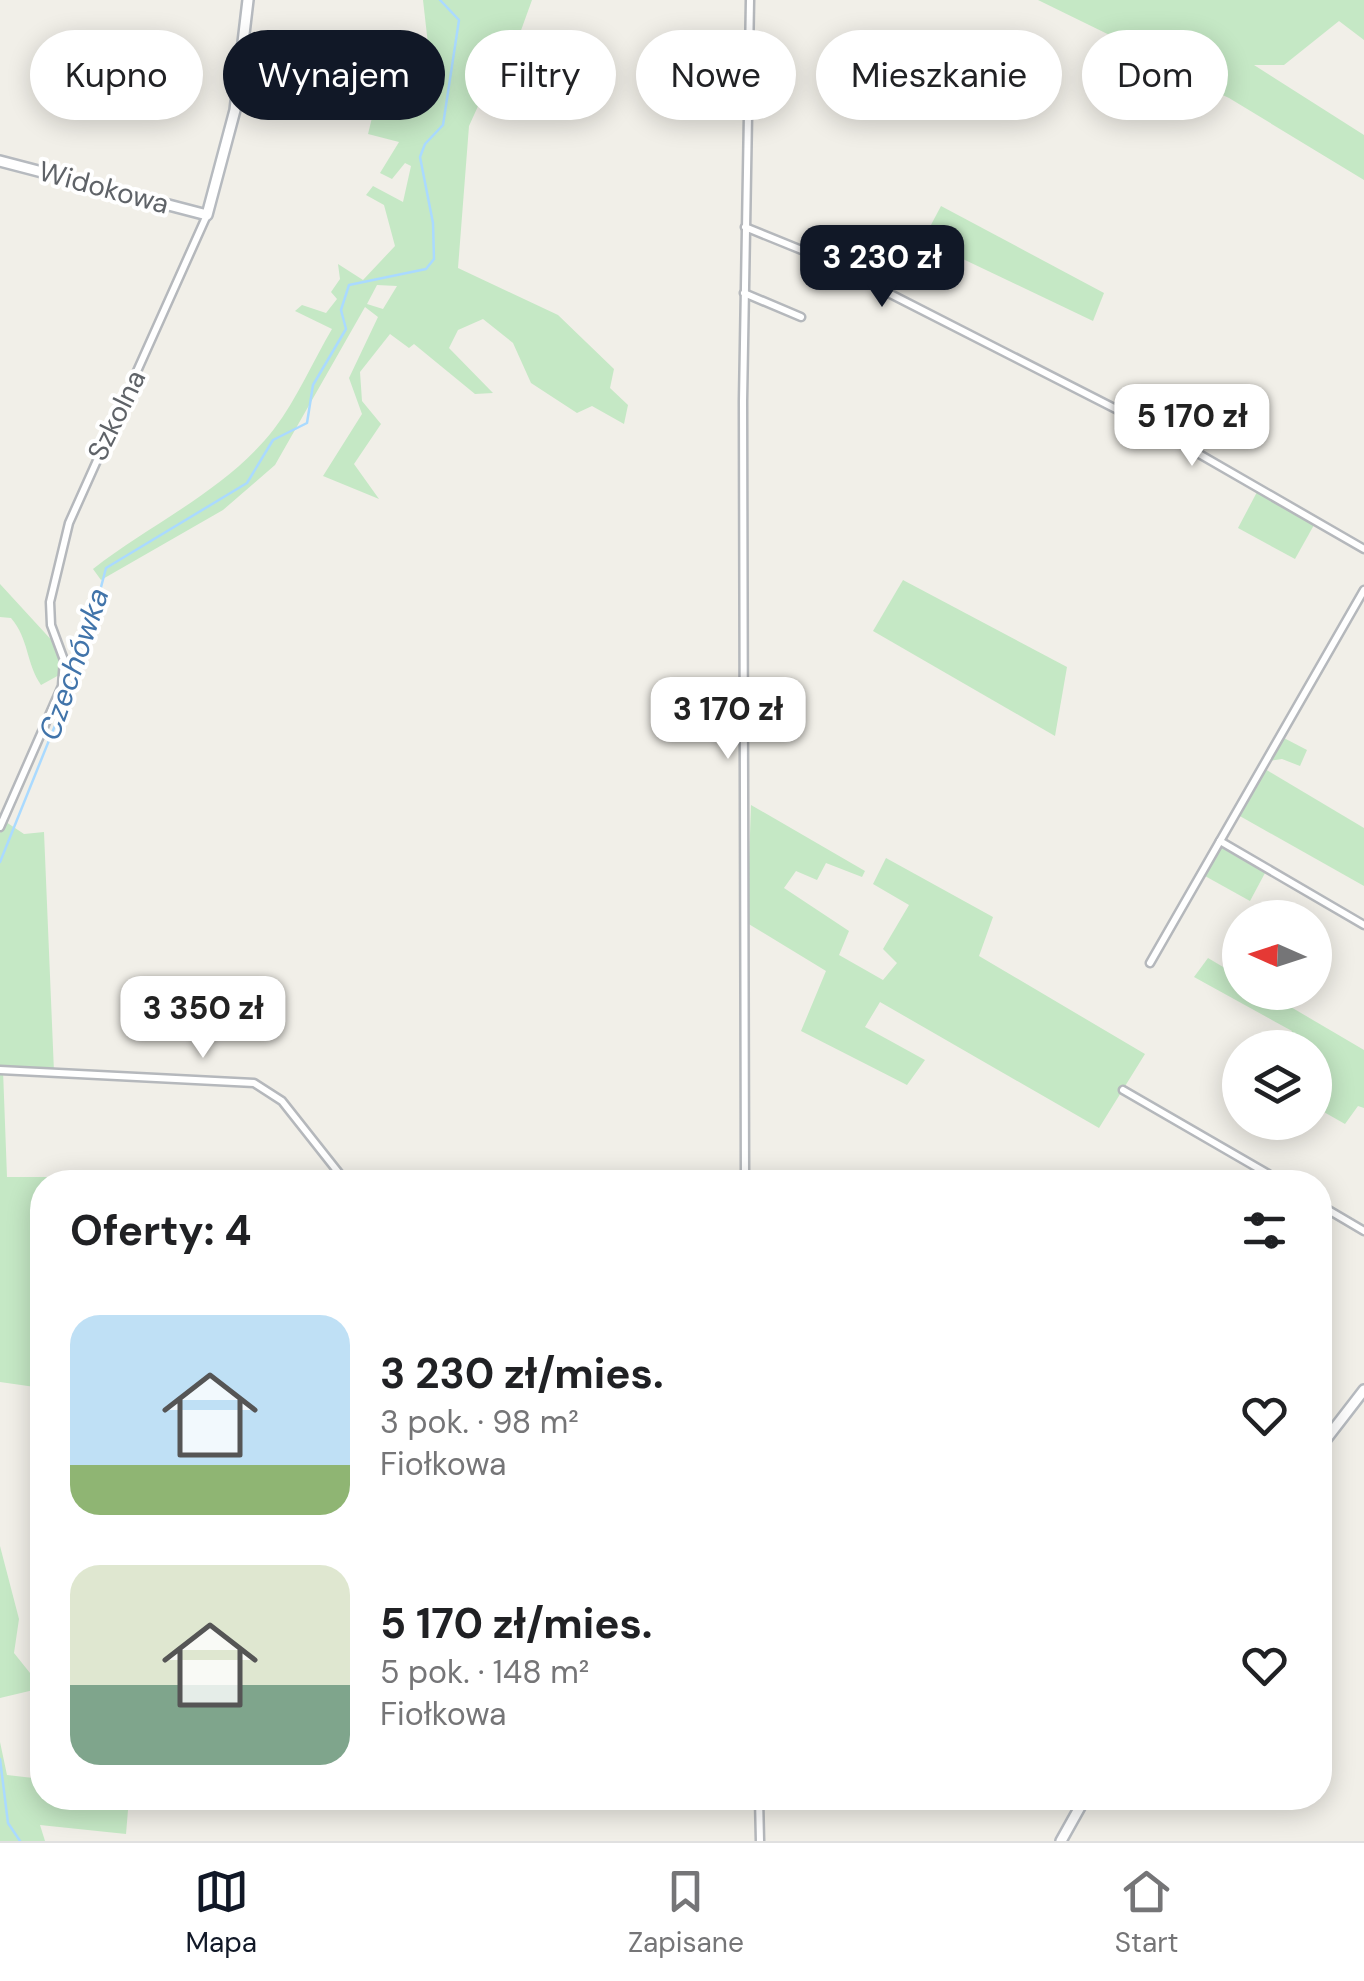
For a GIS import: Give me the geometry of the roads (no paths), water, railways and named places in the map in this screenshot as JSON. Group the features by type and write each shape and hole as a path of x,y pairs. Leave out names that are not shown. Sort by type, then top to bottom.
{"street":[{"name":"Szkolna","path":"0,827 62,686 64,660 50,614 69,523 207,215 234,110 248,0"},
{"path":"746,1170 744,227 750,0"},
{"name":"Widokowa","path":"0,161 207,215"},
{"path":"744,227 814,256 1161,432 1364,549"},
{"path":"744,293 801,317"},
{"path":"1150,963 1364,590"},
{"path":"1220,842 1364,925"},
{"path":"0,1070 254,1084 282,1102 336,1170"},
{"path":"1123,1090 1261,1170"},
{"path":"1332,1212 1364,1230"},
{"path":"1332,1431 1364,1390"},
{"path":"759,1810 760,1841"},
{"path":"1062,1841 1079,1810"}],"waterway":[{"name":"Czechówka","path":"0,862 83,656 106,568 247,483 273,440 307,423 313,385 346,329 341,310 349,285 426,269 434,259 433,223 420,157 425,144 443,125 459,20 440,0"},
{"name":"Czechówka","path":"0,1759 8,1823 20,1841"}]}
